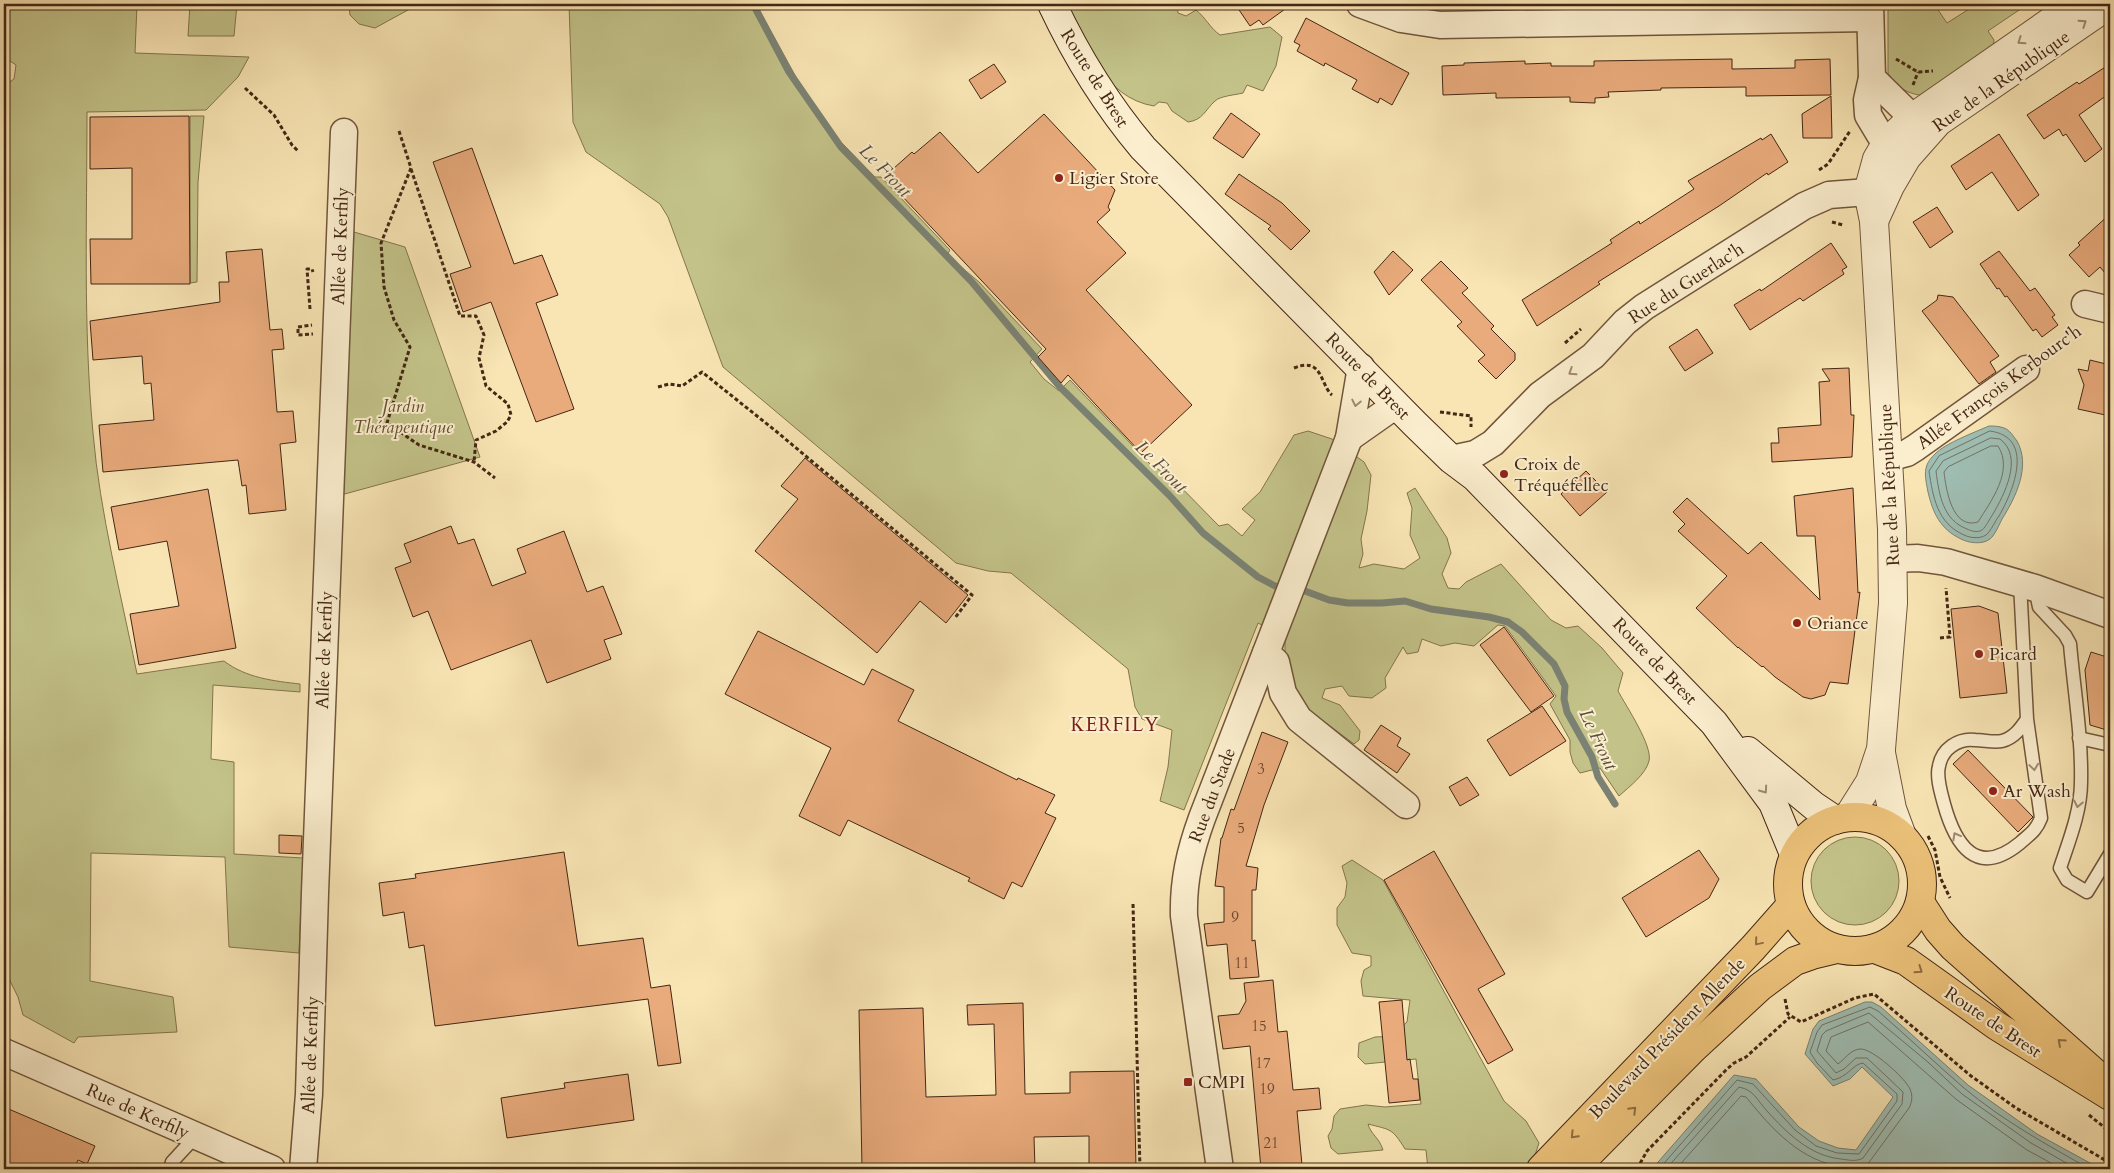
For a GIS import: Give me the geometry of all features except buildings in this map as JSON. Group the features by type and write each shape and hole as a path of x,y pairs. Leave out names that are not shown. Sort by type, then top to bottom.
{"main road":[{"path":"1841,818 1868,818 1887,824 1902,836 1918,860 1922,888 1920,902 1910,923 1895,939 1875,949 1850,952 1825,946 1804,929 1791,905 1787,879 1794,854 1804,839 1818,828 1841,818"},
{"name":"Route de Brest","path":"1920,902 1938,930 1953,947 2110,1087"},
{"name":"Boulevard Président Allende","path":"1541,1169 1753,948 1791,905"},
{"name":"Boulevard Président Allende","path":"1574,1169 1694,1048 1760,987 1796,961 1812,954 1837,949"},
{"name":"Route de Brest","path":"1875,949 1906,962 1997,1026 2110,1096"}],"street":[{"name":"Route de Brest","path":"1052,4 1080,58 1116,114 1143,148 1452,460 1475,477 1714,723 1814,806 1841,818"},
{"path":"1360,4 1401,20 1440,26 1870,11 1871,66 1867,100 1868,114 1876,130 1897,149"},
{"name":"Rue de la République","path":"1841,818 1870,782 1881,749 1893,603 1893,559 1888,458 1874,220 1868,192 1877,158 1897,149 1920,125 2076,4"},
{"name":"Rue de la République","path":"1920,125 1950,114 2110,4"},
{"path":"1871,66 1920,125"},
{"name":"Allée de Kerfily","path":"303,1169 309,1094 344,132"},
{"name":"Rue de la République","path":"1874,220 1890,186 1897,149"},
{"name":"Rue du Guerlac'h","path":"1452,460 1475,454 1493,443 1540,395 1588,360 1608,339 1644,307 1804,206 1828,195 1868,192"},
{"name":"Rue du Stade","path":"1220,1169 1184,916 1185,879 1202,818 1349,438 1360,367"},
{"name":"Allée François Kerbourc'h","path":"1888,458 1907,454 2026,369"},
{"path":"1349,438 1396,404"},
{"path":"1893,559 1932,559 1950,563 2027,586 2110,615"},
{"path":"1266,653 1276,662 1282,693 1299,719 1406,805"},
{"name":"Route de Brest","path":"1714,723 1773,803 1794,854"},
{"name":"Rue de la République","path":"1881,749 1892,809 1902,836"},
{"name":"Rue de Kerfily","path":"4,1052 272,1169"}],"lane":[{"path":"2027,586 2027,719 2041,818 2037,829 2009,852 2000,856 1980,856 1960,845 1951,827 1939,780 1938,768 1942,756 1948,748 1959,742 1972,739 2002,741 2013,736 2027,719"},
{"path":"2027,586 2039,607 2065,635 2070,644 2082,783 2079,804 2060,868 2067,880 2087,892 2110,854"},
{"path":"2079,738 2110,745"},
{"path":"170,1169 172,1162 196,1136"}],"path":[{"path":"1871,66 1890,56 1918,72 1935,71"},
{"path":"245,88 272,112 292,145 299,152"},
{"path":"1815,173 1828,164 1858,121 1868,114"},
{"path":"399,131 460,316 476,316 484,335 478,358 486,386 508,404 511,415 507,422 496,431 476,440 474,462"},
{"path":"411,168 381,243 384,287 394,320 410,346 387,423 419,445 474,462 495,478"},
{"path":"1826,223 1834,222 1843,225"},
{"name":"Allée François Kerbourc'h","path":"2026,369 2100,308"},
{"path":"303,335 298,335 298,328 308,327"},
{"path":"1294,368 1305,366 1316,370 1322,375 1329,392 1355,407"},
{"path":"658,387 668,384 682,386 702,372 972,594 955,618"},
{"path":"1940,638 1950,637 1946,580 1950,563"},
{"path":"1133,904 1140,1169"},
{"path":"1785,992 1786,1011 1790,1017 1801,1022 1856,998 1874,994 1971,1076 2009,1103 2110,1163"},
{"path":"1637,1169 1647,1151 1727,1069 1746,1057 1790,1017"}],"green space":[{"path":"4,4 137,4 135,53 249,57 238,77 206,110 87,112 87,313 93,433 106,524 137,674 224,661 251,675 300,684 300,692 213,685 211,759 234,762 234,854 303,858 299,953 229,947 225,857 91,853 90,981 173,997 177,1032 78,1037 74,1043 23,1015 18,997 4,969 4,86 14,79 16,65 4,57"},
{"path":"190,4 237,4 234,36 188,36"},
{"path":"349,4 419,4 375,28 359,24 350,15"},
{"path":"569,4 756,4 796,77 839,140 875,177 881,177 950,250 947,255 979,282 1042,349 1030,362 1044,379 1059,391 1070,380 1152,466 1169,475 1219,526 1228,524 1242,536 1255,520 1242,509 1260,492 1294,435 1308,431 1332,439 1364,462 1371,475 1367,511 1361,539 1363,554 1359,568 1374,564 1404,569 1420,558 1410,535 1412,508 1407,493 1415,488 1447,538 1451,553 1442,574 1448,588 1459,589 1466,582 1501,564 1551,620 1566,628 1578,626 1602,648 1623,673 1618,691 1647,746 1649,761 1644,771 1619,796 1600,768 1580,773 1573,763 1570,752 1570,740 1550,704 1556,696 1505,626 1498,625 1474,646 1455,643 1441,646 1422,639 1418,652 1407,654 1403,647 1385,678 1386,688 1372,698 1349,696 1342,686 1325,689 1322,698 1340,705 1360,731 1359,740 1354,744 1306,708 1285,673 1285,637 1258,623 1184,810 1160,801 1168,767 1172,730 1142,719 1135,707 1128,669 1011,573 988,571 956,563 723,367 668,217 660,204 586,152 573,122"},
{"path":"1063,4 1177,4 1178,13 1186,16 1196,10 1220,35 1270,27 1282,37 1276,66 1263,91 1247,85 1243,93 1217,99 1200,117 1188,122 1172,111 1167,103 1159,102 1154,106 1137,101 1122,92 1109,80 1088,51"},
{"path":"1888,4 1934,4 1947,23 1977,4 2028,4 1988,31 1994,40 1993,47 1925,96 1913,94 1903,89 1895,83 1888,73"},
{"path":"190,116 204,116 198,182 197,282 190,283"},
{"name":"Jardin Thérapeutique","path":"354,232 405,247 480,457 341,495"},
{"path":"1846,837 1864,837 1880,844 1892,856 1899,872 1899,890 1892,906 1880,918 1864,925 1846,925 1830,918 1818,906 1811,890 1811,872 1818,856 1830,844"},
{"path":"1352,860 1383,880 1504,1101 1526,1121 1539,1143 1534,1158 1522,1169 1428,1169 1426,1150 1405,1149 1394,1133 1382,1127 1368,1124 1383,1150 1338,1154 1331,1148 1328,1136 1332,1129 1334,1116 1340,1109 1366,1105 1385,1107 1421,1104 1416,1059 1365,1064 1358,1057 1359,1043 1375,1037 1399,1036 1399,1029 1407,1022 1410,1000 1363,996 1361,981 1364,970 1371,966 1371,956 1352,953 1337,925 1337,908 1345,897 1347,883 1342,866"}],"water":[{"path":"1989,426 1998,426 2011,433 2017,441 2023,461 2017,491 1994,535 1987,541 1979,543 1964,540 1954,535 1938,520 1930,500 1925,472 1931,458 1939,450"},
{"path":"1865,1002 1872,1002 1881,1007 1968,1085 2037,1134 2101,1169 1652,1169 1734,1075 1756,1079 1799,1127 1819,1141 1838,1148 1856,1150 1893,1097 1862,1067 1850,1079 1833,1086 1805,1054 1813,1029 1819,1021"}],"waterway":[{"name":"Le Frout","path":"753,4 789,72 841,147 971,281 1060,387 1170,496 1203,533 1258,577 1275,586 1305,591 1329,600 1348,603 1405,601 1431,609 1489,617 1508,622 1522,632 1554,664 1565,686 1564,699 1567,712 1592,757 1598,777 1615,804"}],"place":[{"name":"Ligier Store","path":"1059,178"},
{"name":"Croix de Tréquéfellec","path":"1504,474"},
{"name":"Oriance","path":"1797,623"},
{"name":"Picard","path":"1979,654"},
{"name":"Ar Wash","path":"1993,791"},
{"name":"CMPI","path":"1188,1082"}],"district":[{"name":"KERFILY","path":"1115,724"}]}
